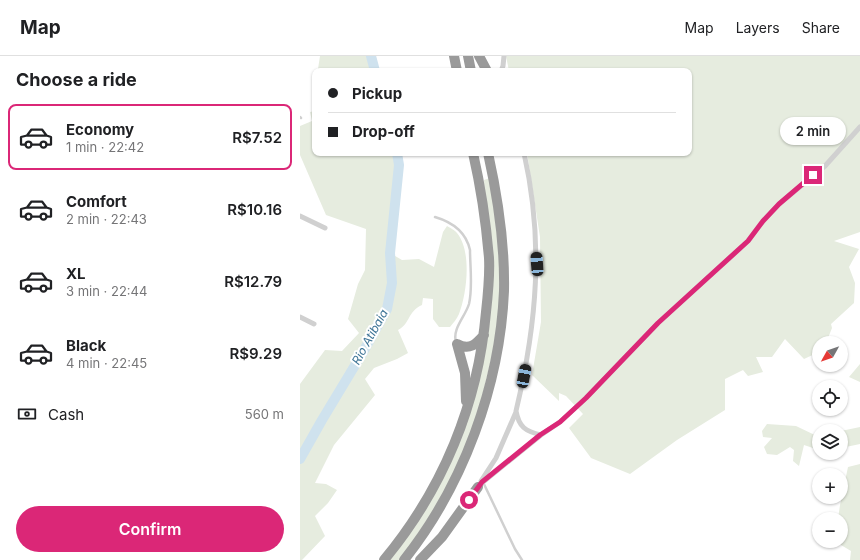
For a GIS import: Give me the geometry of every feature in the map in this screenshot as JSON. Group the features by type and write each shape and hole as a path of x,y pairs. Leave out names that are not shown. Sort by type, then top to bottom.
{"highway":[{"path":"454,56 456,68"},
{"path":"468,56 470,68"},
{"path":"479,56 485,68"},
{"path":"384,560 413,521 436,484 454,445 476,381 484,335 488,299 489,259 484,211 474,156"},
{"path":"404,560 422,536 445,500 465,457 482,414 489,389 499,334 504,291 499,212 489,158"},
{"path":"457,344 464,347 471,347 484,335"},
{"path":"457,344 465,373 466,412"},
{"path":"420,560 442,537 480,483"}],"street":[{"path":"502,68 504,56"},
{"path":"480,483 540,435 560,422 586,398 658,323 748,241 763,221 779,204 825,166 860,127"},
{"path":"480,483 496,458 516,411 533,324 537,264 534,220 525,156"},
{"path":"300,216 325,228"},
{"path":"300,317 314,324"},
{"path":"516,411 518,419 524,429 531,433 540,435"}],"lane":[{"path":"435,217 445,220 461,231 468,242 470,250 470,298 466,312 456,330 455,336 457,344"},
{"path":"480,483 522,560"}],"shaded area":[{"path":"320,56 372,56 375,68 318,68"},
{"path":"506,56 860,56 860,232 834,241 859,249 849,267 855,283 854,303 831,324 832,328 829,336 812,336 812,355 804,359 785,339 772,357 756,357 763,372 748,376 743,370 725,379 725,410 677,440 630,474 591,458 569,428 583,414 566,396 559,393 559,401 532,375 541,322 540,237 527,156 692,156 692,68 508,68"},
{"path":"312,121 312,156 398,156 399,165 390,253 402,260 419,259 434,267 443,232 447,226 456,232 462,241 465,250 467,272 462,305 458,316 450,327 439,327 433,319 433,299 423,298 422,305 411,314 405,324 398,330 408,353 374,368 365,379 375,395 334,445 315,483 326,484 337,490 328,503 315,516 325,536 302,560 300,560 300,384 325,350 342,351 359,333 348,319 358,284 365,270 366,229 326,215 300,155 300,126"},
{"path":"490,178 500,256 499,309 494,347 476,422 443,496 400,560 389,560 435,492 488,332 484,180"},
{"path":"860,364 860,382 849,377"},
{"path":"767,424 796,426 812,434 812,448 804,445 799,466 793,461 794,450 790,447 777,455 767,454 764,447 772,438 763,437 762,431"},
{"path":"860,427 860,444 848,447 848,430"},
{"path":"860,464 860,560 850,560 851,551 846,548 848,548 848,512 839,512 840,504 848,504 848,467"}],"waterway":[{"name":"Rio Atibaia","path":"371,56 374,68"},
{"name":"Rio Atibaia","path":"300,459 387,309 392,283 390,253 399,165 398,156"}],"route":[{"path":"469,500 482,482 540,435 560,422 586,398 658,323 748,241 768,215 779,204 813,175"}]}
